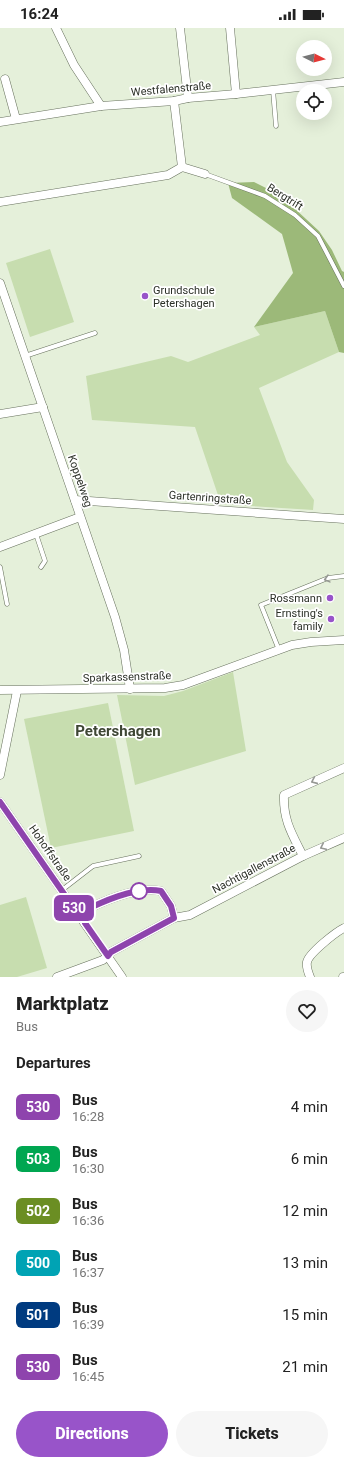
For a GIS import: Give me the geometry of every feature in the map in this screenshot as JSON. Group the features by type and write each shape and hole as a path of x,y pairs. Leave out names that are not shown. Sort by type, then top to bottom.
{"street":[{"path":"56,28 74,66 101,106"},
{"path":"180,28 188,98"},
{"path":"230,28 236,94"},
{"path":"5,79 16,119"},
{"name":"Westfalenstraße","path":"0,122 101,106 174,101 188,98 344,82"},
{"path":"0,202 168,175 182,167 174,101"},
{"name":"Bergtrift","path":"182,167 204,174"},
{"name":"Koppelweg","path":"0,283 115,617 124,650 130,689"},
{"path":"0,414 43,407"},
{"name":"Gartenringstraße","path":"75,500 344,518"},
{"path":"0,547 80,517"},
{"name":"Sparkassenstraße","path":"0,690 165,688 183,685 292,646 312,642 344,640"},
{"path":"0,775 17,690"},
{"path":"303,856 287,824 283,809 284,795 344,768"},
{"name":"Hohoffstraße","path":"0,802 122,977"},
{"name":"Nachtigallenstraße","path":"57,977 103,960 111,952 174,918 190,915 303,856 344,838"},
{"path":"78,914 98,904 118,897 138,891 152,889 161,891 171,906 174,918"},
{"path":"310,977 306,965 309,957 327,940 344,928"}],"lane":[{"path":"273,90 276,126"},
{"name":"Bergtrift","path":"204,174 265,196 296,215 318,236 344,286"},
{"path":"25,356 95,333"},
{"path":"36,534 45,561 41,567"},
{"path":"0,567 7,604"},
{"path":"279,650 261,605 328,578 344,576"},
{"path":"62,890 93,866 140,856"}],"green space":[{"path":"254,182 280,195 319,231 332,250 342,271 344,272 344,353 339,352 325,311 254,327 293,273 282,234 232,198 228,183"},
{"path":"50,249 74,322 30,337 6,263"},
{"path":"325,311 339,352 259,388 287,462 314,500 313,510 221,504 195,427 92,420 86,376 171,356 188,362 260,335 254,327"},
{"path":"233,672 246,751 135,785 117,695 164,696 183,691"},
{"path":"108,703 134,831 51,848 24,719"},
{"path":"26,897 47,968 17,977 0,977 0,905"}],"bus line":[{"name":"530","path":"0,802 78,914 98,904 118,897 138,891 152,889 161,891 171,906 174,918 111,952 108,956 85,923"}],"place":[{"name":"Grundschule Petershagen","path":"145,296"},
{"name":"Rossmann","path":"330,598"},
{"name":"Ernsting's family","path":"331,619"}],"district":[{"name":"Petershagen","path":"118,731"}]}
